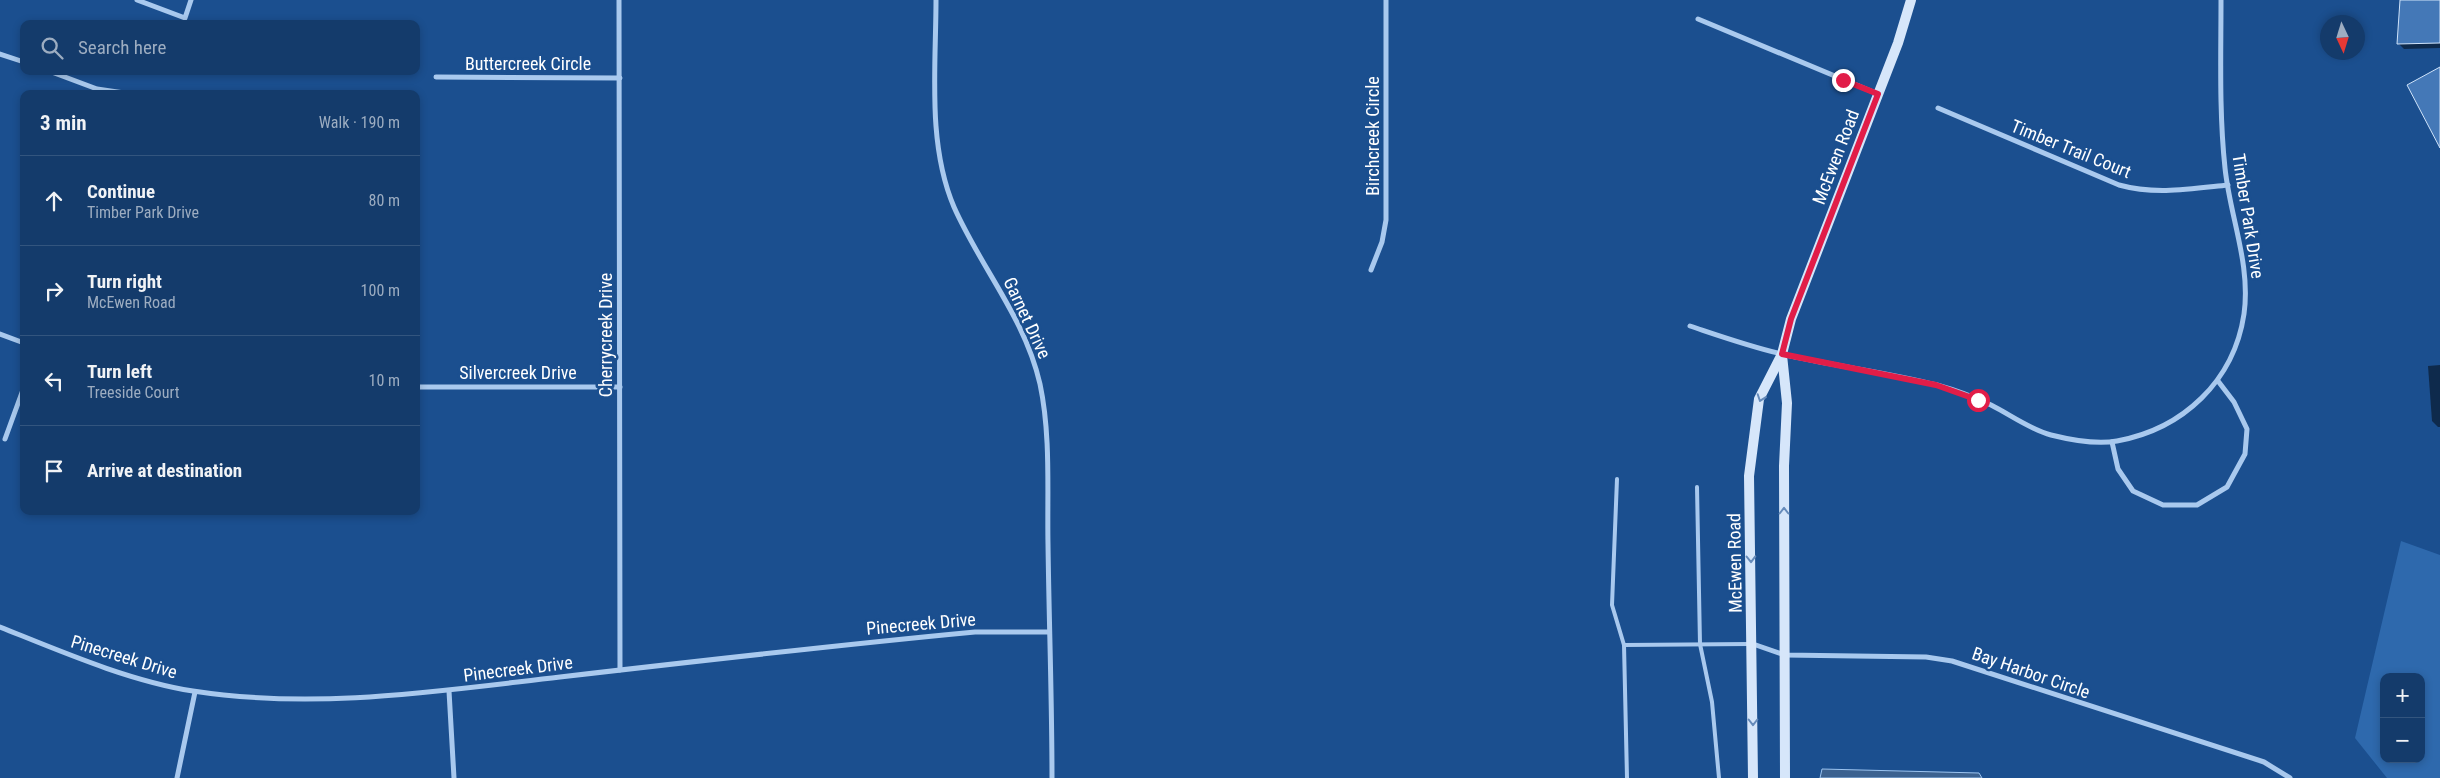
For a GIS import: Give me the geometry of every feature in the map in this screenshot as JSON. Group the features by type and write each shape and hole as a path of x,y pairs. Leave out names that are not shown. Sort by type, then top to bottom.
{"street":[{"path":"137,0 185,18 191,0"},
{"name":"Cherrycreek Drive","path":"619,0 620,670"},
{"name":"Garnet Drive","path":"936,0 936,121 944,178 966,231 1011,308 1031,352 1046,416 1052,778"},
{"name":"Birchcreek Circle","path":"1371,270 1382,242 1386,220 1386,0"},
{"name":"McEwen Road","path":"1753,778 1753,644 1749,476 1759,399 1782,354 1791,319 1898,43 1911,0"},
{"name":"Timber Park Drive","path":"1690,326 1782,354 1936,385 1973,398 2048,434 2080,441 2112,442 2142,434 2166,423 2189,409 2218,380 2233,357 2240,337 2245,286 2243,260 2228,185 2220,116 2221,0"},
{"path":"1698,19 1878,94"},
{"path":"0,54 20,61"},
{"path":"60,75 104,90"},
{"name":"Buttercreek Circle","path":"436,77 620,78"},
{"name":"Timber Trail Court","path":"1938,108 2119,185 2138,190 2165,191 2228,185"},
{"path":"0,334 20,342"},
{"name":"McEwen Road","path":"1782,354 1787,403 1784,466 1784,778"},
{"path":"2112,442 2118,469 2133,491 2163,505 2197,506 2227,487 2245,454 2247,429 2234,402 2218,380"},
{"name":"Silvercreek Drive","path":"420,387 620,387"},
{"path":"5,439 20,398"},
{"name":"Pinecreek Drive","path":"0,627 103,666 195,692 301,700 348,700 449,691 620,670 975,632 1049,632"},
{"name":"Bay Harbor Circle","path":"1753,644 1785,655 1926,657 1952,661 2264,762 2290,778"},
{"path":"449,691 454,778"},
{"path":"177,778 195,692"}],"lane":[{"path":"1617,479 1612,605 1624,645 1627,778"},
{"path":"1697,486 1700,644 1712,702 1719,778"},
{"path":"1624,645 1753,644"}],"shaded area":[{"path":"2401,541 2440,555 2440,778 2387,778 2355,738"},
{"path":"1822,769 1979,773 1982,778 1820,778"}],"building":[{"path":"2400,0 2440,0 2440,43 2397,44"},
{"path":"2440,67 2440,148 2407,85"}],"route":[{"path":"1843,80 1878,94 1791,319 1782,354 1936,385 1978,400"}]}
